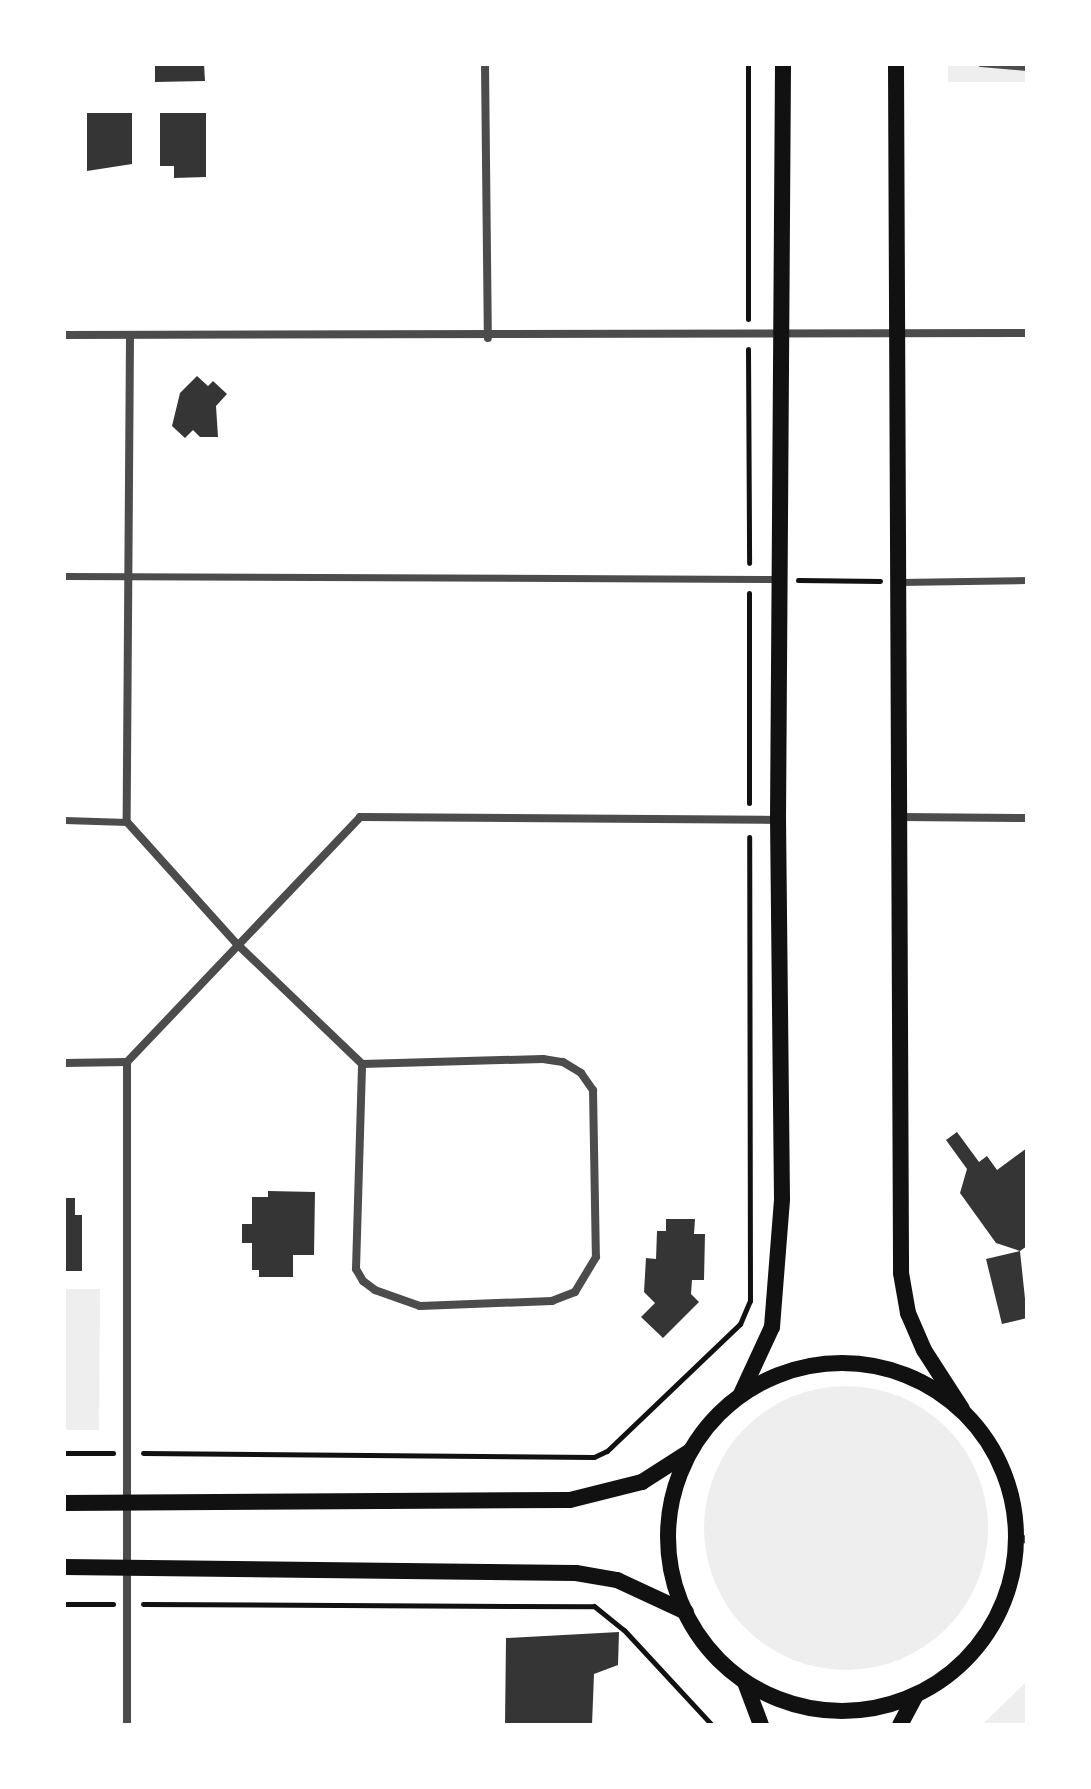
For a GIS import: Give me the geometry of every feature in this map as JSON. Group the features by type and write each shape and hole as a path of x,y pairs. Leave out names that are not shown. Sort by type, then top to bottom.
{"main road":[{"path":"64,1503 570,1500 642,1482 689,1452 741,1394 772,1327 780,1270 778,579 783,64"},
{"path":"689,1452 669,1512 671,1574 694,1632 746,1685 800,1708 858,1712 915,1697 968,1659 1004,1604 1022,1539 1003,1468 924,1350 908,1313 901,1273 896,64"},
{"path":"741,1394 799,1369 830,1362 878,1365 923,1381 962,1409"},
{"path":"64,1567 576,1573 617,1580 686,1612"},
{"path":"746,1685 761,1725"},
{"path":"900,1725 915,1697"}],"street":[{"path":"485,64 488,338"},
{"path":"64,335 488,338 782,332 1027,333"},
{"path":"130,336 127,822 237,944 362,1064 543,1059 563,1062 581,1073 593,1090 596,1257 575,1292 552,1301 420,1306 375,1290 363,1281 356,1269 362,1064"},
{"path":"64,576 778,579"},
{"path":"897,582 1027,580"},
{"path":"127,1725 127,1062 360,817 778,820"},
{"path":"898,817 1027,818"},
{"path":"64,820 127,822"},
{"path":"64,1063 127,1062"}],"lane":[{"path":"981,64 1027,68"}],"path":[{"path":"64,1453 594,1457 607,1451 740,1324 750,1301 748,64"},
{"path":"778,579 897,582"},
{"path":"64,1604 594,1606 624,1630 712,1725"}],"shaded area":[{"path":"948,64 1027,64 1027,82 948,82"},
{"path":"64,1289 100,1289 99,1430 64,1430"},
{"path":"832,1386 860,1386 887,1392 913,1403 947,1427 964,1449 977,1474 988,1514 988,1542 977,1582 964,1607 947,1629 913,1653 887,1664 860,1670 832,1670 805,1664 779,1653 745,1629 721,1595 710,1569 704,1542 704,1514 710,1487 721,1461 745,1427 779,1403 805,1392"},
{"path":"1027,1681 1027,1725 982,1725"}],"building":[{"path":"155,64 204,64 205,81 155,82"},
{"path":"87,113 132,113 132,164 87,171"},
{"path":"160,113 206,113 206,177 174,178 174,166 160,166"},
{"path":"197,376 208,386 213,381 227,394 216,406 218,437 200,437 193,430 185,438 172,426 180,393"},
{"path":"957,1132 979,1162 987,1156 997,1170 1027,1148 1027,1246 1020,1251 996,1243 960,1193 967,1169 946,1140"},
{"path":"268,1191 315,1192 314,1255 293,1255 293,1277 259,1277 259,1270 252,1270 252,1243 242,1243 242,1224 252,1224 252,1197 268,1197"},
{"path":"64,1198 75,1198 75,1215 82,1215 82,1271 64,1271"},
{"path":"666,1219 695,1219 694,1234 705,1234 704,1280 692,1280 691,1294 699,1302 663,1338 641,1317 655,1303 644,1292 646,1258 656,1259 657,1231 666,1231"},
{"path":"1020,1251 1027,1318 1002,1324 986,1259"},
{"path":"619,1632 618,1665 594,1674 592,1725 505,1725 506,1638"}]}
